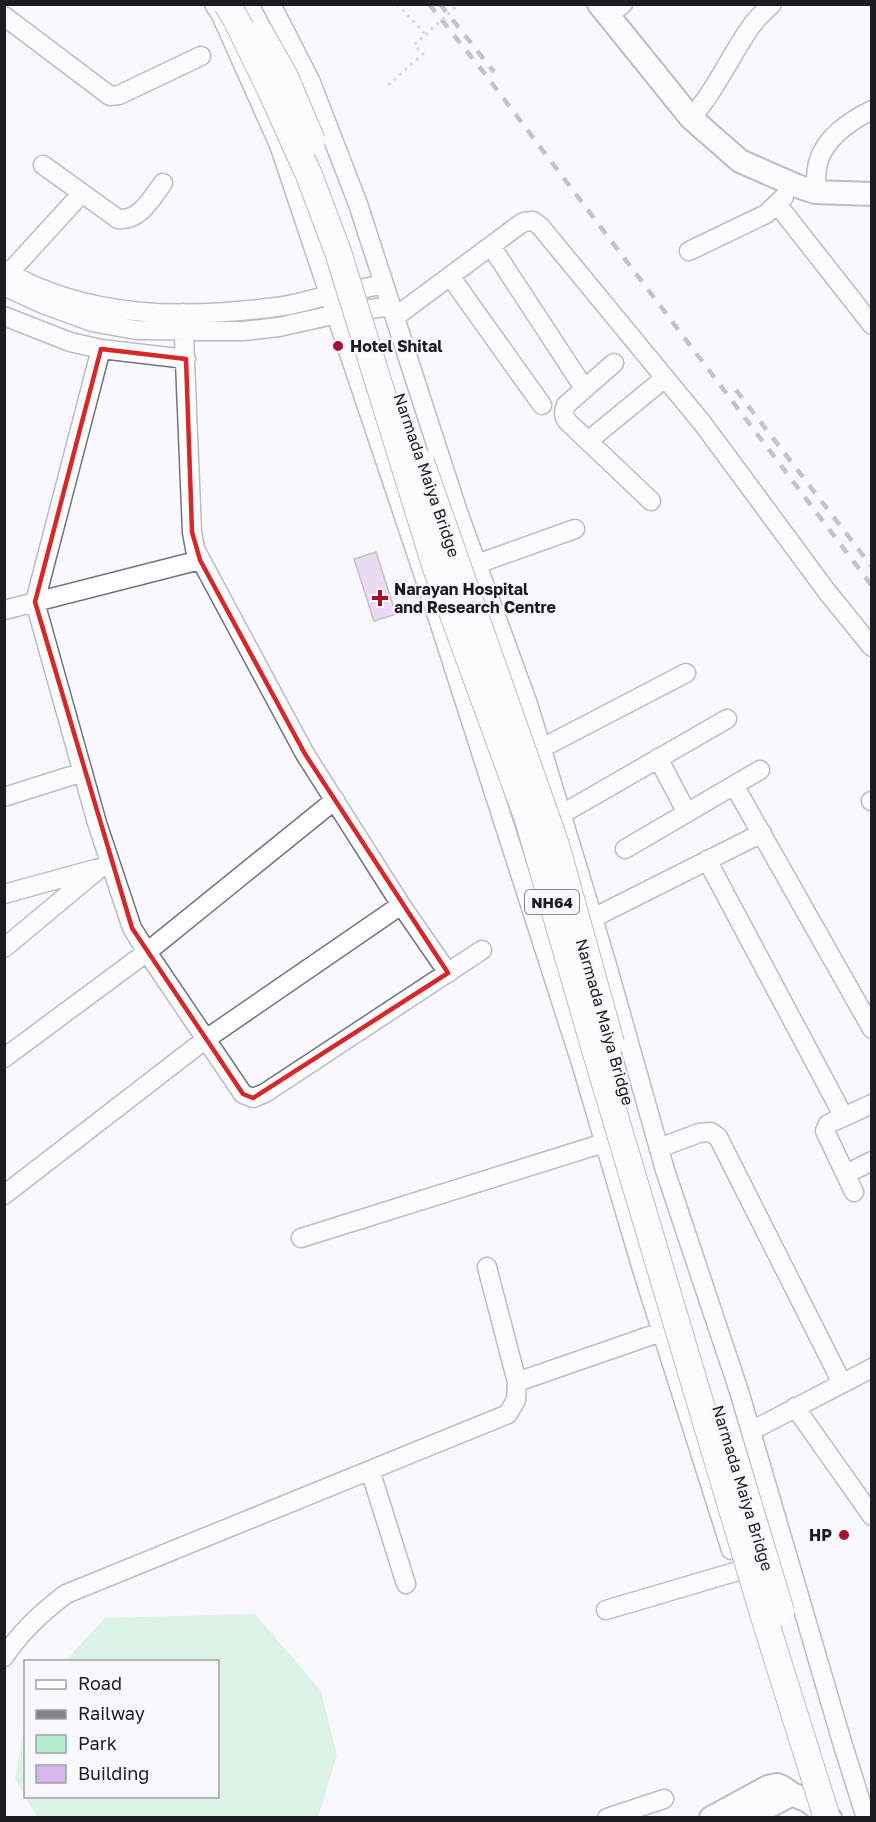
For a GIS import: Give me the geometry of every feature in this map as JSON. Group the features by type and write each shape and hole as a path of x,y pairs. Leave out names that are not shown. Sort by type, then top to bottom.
{"highway":[{"name":"NH64","path":"227,4 309,175 338,252 436,568 528,819 822,1815"},
{"name":"Narmada Maiya Bridge","path":"244,4 285,77 341,208 414,441 556,845 671,1256 741,1475 842,1818"}],"main road":[{"path":"610,8 691,118 740,161 806,189 872,194"},
{"path":"711,1818 768,1787 777,1785 822,1815"},
{"path":"747,1818 792,1794"}],"street":[{"path":"214,4 279,145 337,314 435,608 581,1064 662,1332 738,1571 822,1815"},
{"name":"NH64","path":"271,4 310,80 358,204 458,512 528,704 659,1148 751,1431 866,1818"},
{"path":"691,118 716,86 752,24 772,4"},
{"path":"4,16 111,96 119,96 201,56"},
{"path":"689,251 766,214 777,204 806,189 832,138 854,119 872,110"},
{"path":"43,165 118,219 126,220 138,215 163,183"},
{"path":"82,193 6,276 92,305 183,322 256,329 308,322 337,314 393,312 450,276 524,222 533,221 703,424 828,593 872,647"},
{"path":"777,204 872,325"},
{"path":"491,246 584,388"},
{"path":"450,276 542,405"},
{"path":"183,322 278,307 384,284"},
{"path":"4,316 70,342 100,349 186,359"},
{"path":"183,322 192,532 195,549 305,753 448,973"},
{"path":"100,349 35,602 83,772 105,867 132,928 147,952 243,1094 253,1098 266,1093 482,950"},
{"path":"614,363 566,405 564,416 651,501"},
{"path":"588,441 665,378"},
{"path":"477,564 575,529"},
{"path":"6,608 200,560"},
{"path":"542,748 686,673"},
{"path":"562,814 727,719"},
{"path":"658,758 687,813"},
{"path":"625,849 760,770"},
{"path":"4,797 83,772"},
{"path":"734,785 872,1029"},
{"path":"4,1058 147,952 335,800"},
{"path":"593,918 762,833"},
{"path":"707,860 844,1117"},
{"path":"4,894 105,867"},
{"path":"4,948 105,867"},
{"path":"4,1195 206,1039 402,905"},
{"path":"854,1192 825,1131 828,1124 872,1104"},
{"path":"659,1148 699,1133 711,1132 718,1137 842,1383"},
{"path":"301,1238 604,1143"},
{"path":"846,1174 872,1161"},
{"path":"4,1657 26,1628 42,1612 66,1594 508,1414 516,1400 517,1382 487,1268"},
{"path":"517,1382 662,1332"},
{"path":"751,1431 872,1368"},
{"path":"795,1407 872,1516"},
{"path":"370,1470 406,1584"},
{"path":"606,1610 738,1571"},
{"path":"607,1818 664,1799"}],"path":[{"path":"397,4 426,34"},
{"path":"388,85 423,54 414,45 459,4"}],"highlighted area":[{"path":"101,349 186,359 192,532 200,560 305,754 448,973 253,1098 243,1094 132,928 35,602"}],"green space":[{"path":"255,1614 321,1691 337,1755 318,1817 37,1817 26,1798 219,1798 219,1660 66,1660 105,1618"},
{"path":"24,1728 24,1794 15,1778"}],"building":[{"path":"376,552 396,614 374,621 354,559"}],"railway":[{"path":"429,4 485,74 872,586"},
{"path":"440,4 494,72"},
{"path":"736,390 872,567"}],"place":[{"name":"Hotel Shital","path":"338,346"},
{"name":"Narayan Hospital and Research Centre","path":"380,598"},
{"name":"HP","path":"844,1535"}]}
